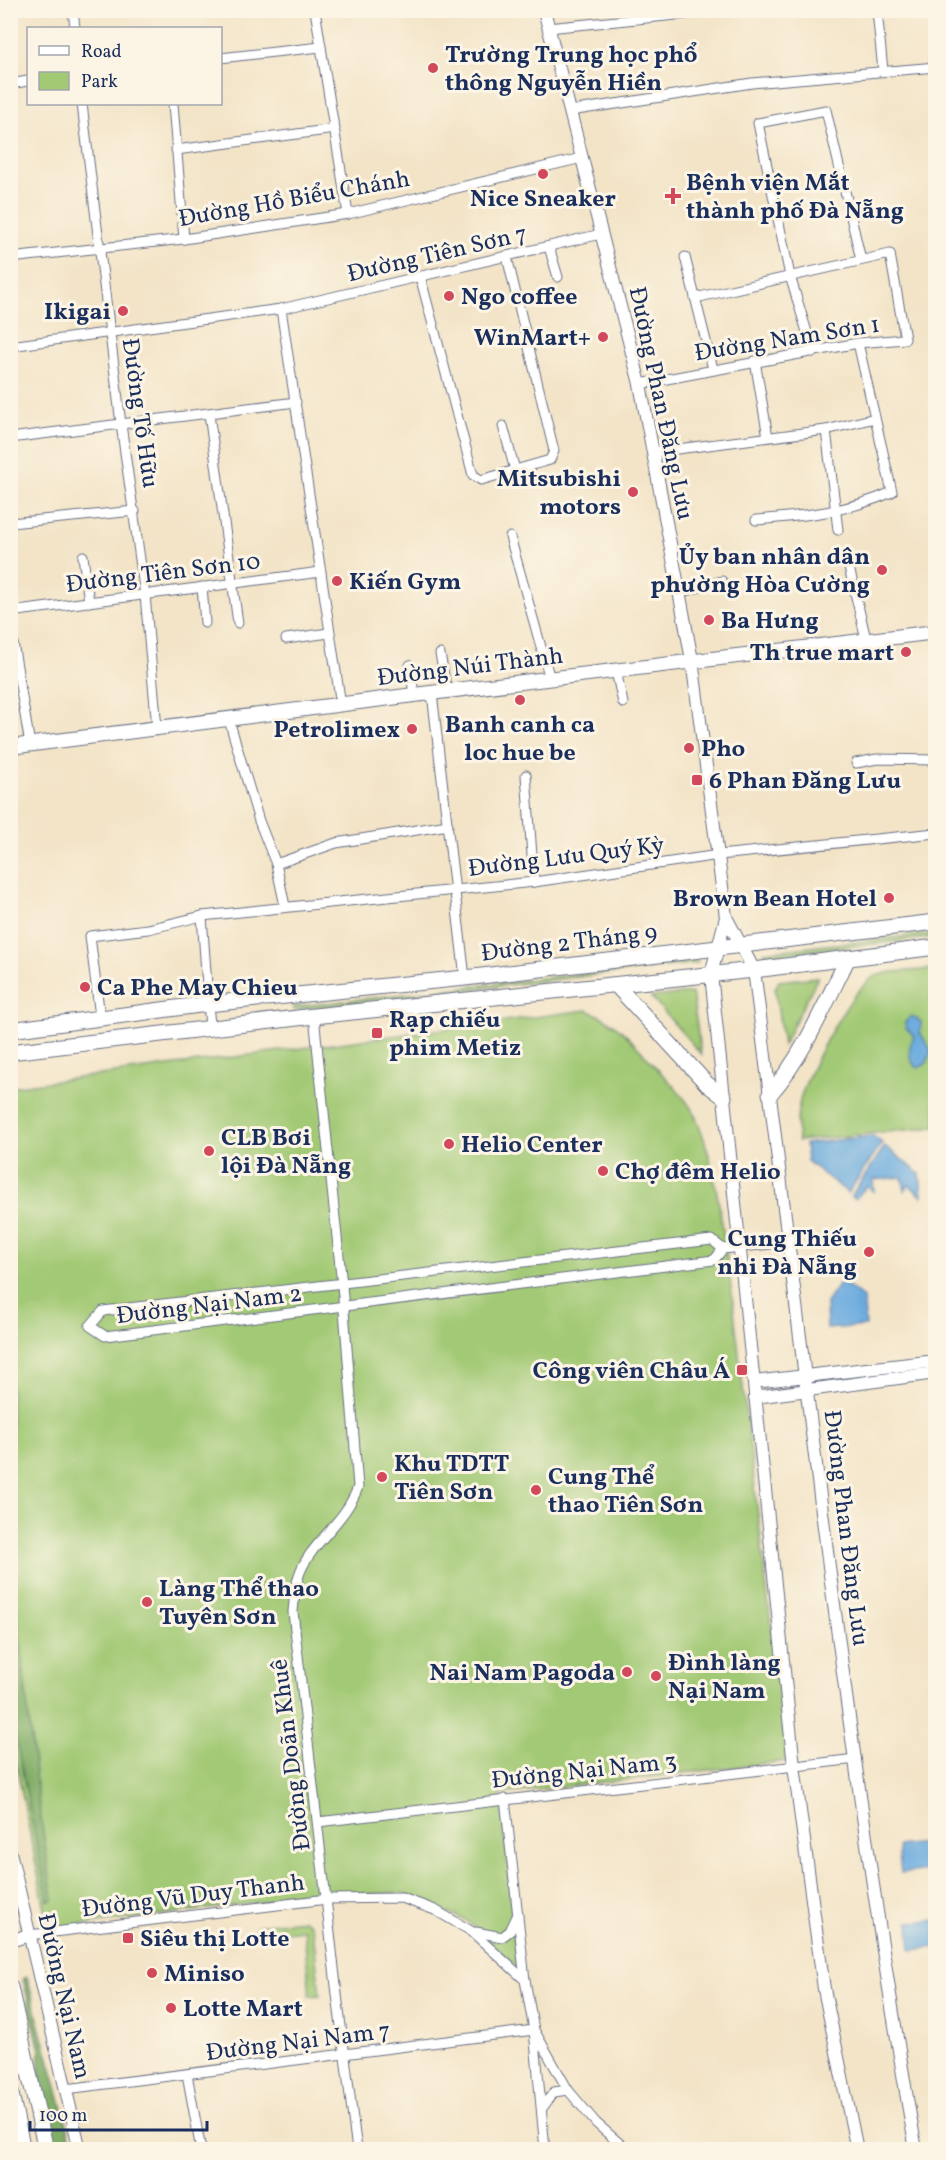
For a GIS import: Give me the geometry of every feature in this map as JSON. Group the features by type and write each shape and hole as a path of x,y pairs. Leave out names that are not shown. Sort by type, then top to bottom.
{"main road":[{"name":"Đường Núi Thành","path":"10,747 692,660 936,632"},
{"name":"Đường 2 Tháng 9","path":"10,1029 207,1004 465,978 936,922"},
{"name":"Đường 2 Tháng 9","path":"10,1052 314,1016 754,970 936,947"},
{"path":"770,1094 785,1076 817,1021 848,957"},
{"path":"616,985 707,1084 724,1096"},
{"path":"10,1987 46,2150"},
{"path":"10,2090 23,2150"}],"street":[{"path":"73,10 75,27"},
{"path":"315,10 348,214"},
{"name":"Đường Phan Đăng Lưu","path":"544,10 640,384 692,660 726,917 711,974 794,1766 824,1989 857,2150"},
{"path":"548,28 726,10"},
{"path":"877,10 883,71"},
{"path":"222,58 321,47"},
{"path":"570,111 752,83 936,67"},
{"path":"10,84 27,81"},
{"name":"Đường Tố Hữu","path":"82,105 121,424 135,511 157,728"},
{"path":"173,105 184,238"},
{"path":"695,298 790,276 861,260 826,110 758,123 790,276 813,352"},
{"path":"177,150 335,129"},
{"name":"Đường Hồ Biểu Chánh","path":"10,258 100,249 348,214 582,158"},
{"name":"Đường Tiên Sơn 7","path":"10,346 281,309 601,234"},
{"path":"549,247 558,277"},
{"name":"Đường Nam Sơn 1","path":"640,384 755,361 858,344 905,339 890,254 861,260"},
{"path":"420,276 473,475 481,480 550,460 554,452 507,257"},
{"path":"685,257 713,369"},
{"path":"281,309 341,705"},
{"path":"756,520 837,511 865,504 892,492 858,344"},
{"path":"755,361 768,437"},
{"path":"10,438 296,402"},
{"path":"209,414 238,623"},
{"path":"654,452 826,430 875,418"},
{"path":"503,426 515,470"},
{"path":"826,430 838,530"},
{"path":"10,524 135,511"},
{"path":"510,537 550,679"},
{"path":"83,556 88,602"},
{"path":"847,559 866,639"},
{"name":"Đường Tiên Sơn 10","path":"10,612 321,572"},
{"path":"679,593 722,581"},
{"path":"202,587 206,624"},
{"path":"10,625 13,660 30,745"},
{"path":"286,639 329,633"},
{"path":"440,654 447,691"},
{"path":"410,665 414,695"},
{"path":"616,671 623,703"},
{"path":"432,693 465,978"},
{"path":"229,720 259,821 276,864 285,906"},
{"path":"856,763 877,759 936,760"},
{"path":"526,776 534,882"},
{"path":"276,864 336,843 448,825"},
{"name":"Đường Lưu Quý Kỳ","path":"100,1017 90,936 148,928 202,916 534,882 719,855 936,833"},
{"path":"202,916 210,1028"},
{"name":"Đường Phan Đăng Lưu","path":"726,917 754,970 855,1759 886,1982 916,2150"},
{"name":"Đường Doãn Khuê","path":"314,1016 342,1285 358,1487 353,1502 310,1556 299,1574 293,1612 357,2150"},
{"name":"Đường Nại Nam 2","path":"723,1249 712,1240 342,1285 103,1311 90,1326 105,1336 714,1260 723,1249 789,1242"},
{"path":"755,1397 807,1384 936,1361"},
{"path":"754,1382 807,1384 936,1373"},
{"name":"Đường Nại Nam 3","path":"318,1822 855,1759"},
{"path":"505,1799 525,1980 534,2030 545,2150"},
{"name":"Đường Nại Nam","path":"10,1852 80,2150"},
{"name":"Đường Vũ Duy Thanh","path":"29,1935 327,1899 402,1898 435,1910 471,1931"},
{"path":"471,1931 502,1937 510,1931 518,1914"},
{"path":"471,1931 525,1980"},
{"path":"10,1941 29,1935"},
{"path":"534,2030 568,2090 596,2123 627,2150"},
{"name":"Đường Nại Nam 7","path":"66,2089 534,2030"},
{"path":"187,2074 201,2150"},
{"path":"542,2108 554,2092 568,2090"}],"green space":[{"path":"935,933 935,937 766,956 764,952"},
{"path":"697,960 698,963 294,1010 293,1007"},
{"path":"935,969 935,1127 798,1141 797,1114 803,1091 828,1037 851,1001 872,978 878,975"},
{"path":"818,977 783,1045 775,989 779,981"},
{"path":"692,993 701,1054 651,997"},
{"name":"Khu TDTT Tiên Sơn","path":"587,1010 622,1031 678,1091 692,1110 707,1150 718,1199 732,1294 787,1761 501,1794 517,1967 467,1921 402,1893 318,1895 49,1929 11,1738 11,1087"},
{"path":"11,1602 16,1602 37,1791 53,1899 48,1901 11,1716"},
{"path":"304,1920 310,1923 313,1931 320,1995 310,1996 304,1930 255,1935 255,1929 259,1925"},
{"path":"27,1977 73,2149 55,2149 39,2077 40,2050 23,1979"}],"water":[{"path":"912,1016 921,1022 920,1033 931,1050 927,1063 918,1068 910,1058 914,1036 906,1028 905,1022"},
{"path":"873,1136 882,1143 848,1193 807,1161 805,1144"},
{"path":"885,1146 920,1174 922,1196 909,1185 905,1190 902,1177 873,1180 874,1192 867,1186 855,1199 851,1196"},
{"path":"841,1281 863,1298 866,1326 827,1329 826,1303"},
{"path":"935,1842 935,1858 930,1859 931,1870 901,1873 898,1846"},
{"path":"935,1920 935,1947 911,1950 909,1922"}],"place":[{"name":"Trường Trung học phổ thông Nguyễn Hiền","path":"433,68"},
{"name":"Nice Sneaker","path":"543,174"},
{"name":"Bệnh viện Mắt thành phố Đà Nẵng","path":"673,196"},
{"name":"Ngo coffee","path":"449,296"},
{"name":"Ikigai","path":"123,311"},
{"name":"WinMart+","path":"603,337"},
{"name":"Mitsubishi motors","path":"633,492"},
{"name":"Ủy ban nhân dân phường Hòa Cường","path":"882,570"},
{"name":"Kiến Gym","path":"337,581"},
{"name":"Ba Hưng","path":"709,620"},
{"name":"Th true mart","path":"906,652"},
{"name":"Banh canh ca loc hue be","path":"520,700"},
{"name":"Petrolimex","path":"412,729"},
{"name":"Pho","path":"689,748"},
{"name":"6 Phan Đăng Lưu","path":"697,780"},
{"name":"Brown Bean Hotel","path":"889,898"},
{"name":"Ca Phe May Chieu","path":"85,987"},
{"name":"Rạp chiếu phim Metiz","path":"377,1033"},
{"name":"Helio Center","path":"449,1144"},
{"name":"CLB Bơi lội Đà Nẵng","path":"209,1151"},
{"name":"Chợ đêm Helio","path":"603,1171"},
{"name":"Cung Thiếu nhi Đà Nẵng","path":"869,1252"},
{"name":"Công viên Châu Á","path":"742,1370"},
{"name":"Khu TDTT Tiên Sơn","path":"382,1477"},
{"name":"Cung Thể thao Tiên Sơn","path":"536,1490"},
{"name":"Làng Thể thao Tuyên Sơn","path":"147,1602"},
{"name":"Nai Nam Pagoda","path":"627,1672"},
{"name":"Đình làng Nại Nam","path":"656,1676"},
{"name":"Siêu thị Lotte","path":"128,1938"},
{"name":"Miniso","path":"152,1973"},
{"name":"Lotte Mart","path":"171,2008"}]}
